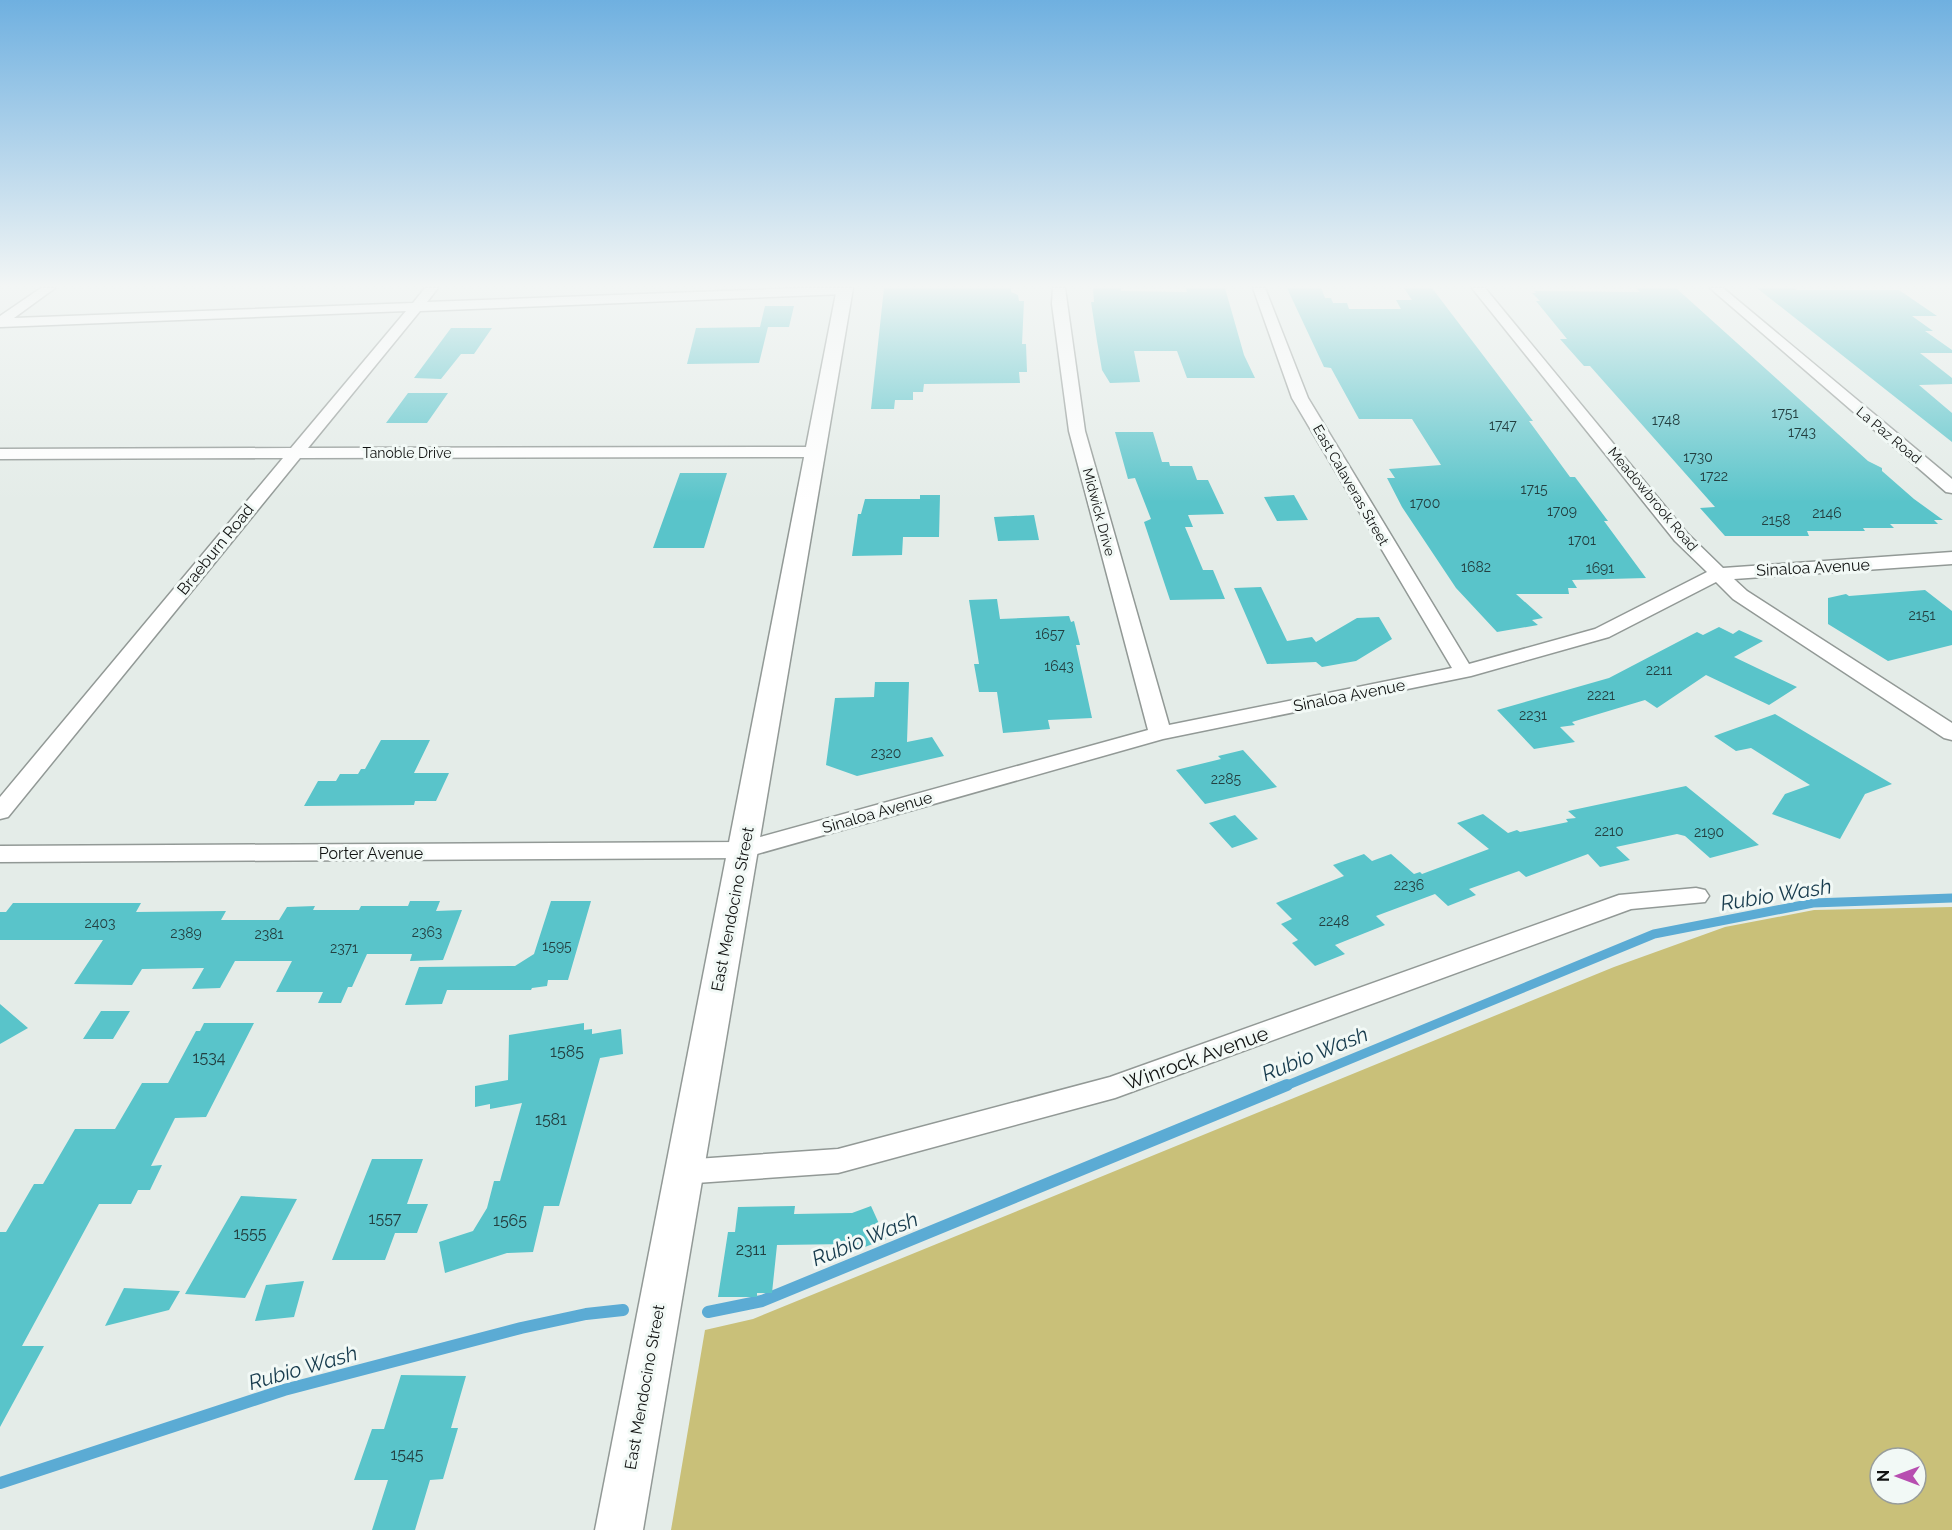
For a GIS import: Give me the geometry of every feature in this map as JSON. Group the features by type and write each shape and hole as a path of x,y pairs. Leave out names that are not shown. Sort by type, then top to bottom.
{"street":[{"name":"Braeburn Road","path":"0,812 372,359"},
{"name":"East Mendocino Street","path":"619,1530 682,1172 832,359"},
{"name":"Midwick Drive","path":"1067,359 1077,431 1160,733"},
{"name":"East Calaveras Street","path":"1286,359 1300,398 1464,672"},
{"name":"Meadowbrook Road","path":"1536,359 1682,537 1740,595 1952,733"},
{"name":"La Paz Road","path":"1800,359 1952,488"},
{"name":"Tanoble Drive","path":"0,454 815,452"},
{"name":"Sinaloa Avenue","path":"743,850 1160,733 1464,672 1602,633 1718,574 1952,558"},
{"name":"Porter Avenue","path":"0,854 743,850"},
{"name":"Winrock Avenue","path":"682,1172 838,1161 1115,1087 1628,901 1696,896"}],"shaded area":[{"path":"1952,907 1952,1530 671,1530 705,1330 753,1319 1614,967 1725,927 1814,910"}],"building":[{"path":"428,359 457,359 441,379 414,378"},
{"path":"688,359 760,359 759,363 687,364"},
{"path":"876,359 1027,359 1027,372 1019,372 1020,383 924,384 923,392 913,392 913,400 895,400 894,409 871,409"},
{"path":"1100,359 1136,359 1140,382 1110,383 1102,370"},
{"path":"1180,359 1246,359 1255,378 1187,378"},
{"path":"1320,359 1486,359 1533,421 1529,421 1570,477 1575,477 1608,521 1604,521 1646,578 1572,580 1577,588 1568,588 1569,594 1516,594 1543,618 1532,620 1538,625 1497,632 1456,588 1402,507 1387,478 1395,478 1389,469 1441,465 1412,419 1359,419 1331,368 1324,367"},
{"path":"1578,359 1755,359 1868,461 1882,468 1882,471 1914,499 1943,520 1934,520 1938,524 1890,524 1894,528 1863,528 1865,531 1807,531 1809,536 1725,536 1700,508 1715,507 1590,366 1584,366"},
{"path":"1847,359 1928,359 1952,378 1952,384 1919,385 1952,413 1952,442"},
{"path":"408,393 448,393 427,423 386,423"},
{"path":"1115,432 1153,432 1162,462 1169,462 1170,466 1192,466 1197,480 1208,480 1224,514 1188,515 1193,527 1185,527 1203,570 1213,570 1225,599 1170,600 1144,522 1151,519 1135,478 1128,479"},
{"path":"680,473 727,473 704,548 653,548"},
{"path":"920,495 940,495 939,537 903,537 902,555 852,556 858,514 861,514 865,499 920,499"},
{"path":"1294,495 1308,520 1277,521 1264,497"},
{"path":"1034,515 1039,540 998,541 994,517"},
{"path":"1261,587 1287,641 1312,637 1316,642 1357,618 1379,617 1392,639 1356,661 1322,667 1316,662 1267,664 1234,588"},
{"path":"1925,590 1952,611 1952,645 1888,661 1828,624 1828,598 1846,594 1849,596"},
{"path":"997,599 1000,619 1069,616 1071,622 1074,621 1080,645 1076,645 1092,718 1048,720 1050,729 1003,733 997,692 979,692 974,664 979,664 969,600"},
{"path":"1719,627 1733,634 1739,630 1763,641 1734,657 1797,687 1769,705 1706,675 1657,708 1645,700 1572,722 1575,725 1560,727 1575,742 1534,749 1497,710 1609,678 1697,632 1703,635"},
{"path":"875,682 909,682 907,742 932,737 944,756 857,776 826,765 835,698 874,697"},
{"path":"1775,714 1892,784 1865,794 1840,839 1772,814 1785,794 1810,785 1751,748 1736,751 1714,736"},
{"path":"381,740 430,740 414,773 449,773 436,801 415,801 414,805 304,806 318,781 336,781 340,774 358,774 361,769 365,769"},
{"path":"1243,750 1277,787 1205,804 1176,770 1221,759 1218,756"},
{"path":"1686,786 1759,845 1710,858 1685,836 1677,834 1616,847 1630,860 1600,867 1588,854 1526,877 1519,871 1469,889 1476,895 1448,906 1435,894 1376,916 1385,925 1335,945 1345,954 1315,966 1292,943 1298,940 1281,924 1292,919 1276,903 1344,876 1333,865 1364,854 1372,861 1391,854 1414,874 1420,872 1422,874 1489,849 1457,823 1483,814 1508,833 1517,830 1520,832 1568,822 1566,819 1576,818 1568,811"},
{"path":"1235,815 1258,839 1232,848 1209,823"},
{"path":"410,901 440,901 436,911 462,910 443,960 410,961 412,954 367,954 352,987 348,987 341,1003 318,1003 323,992 276,992 292,961 235,961 220,988 192,989 204,968 142,969 132,985 74,984 103,940 0,940 0,912 6,912 13,903 141,903 136,912 226,911 221,920 279,920 287,907 315,906 313,910 359,910 361,906 408,906"},
{"path":"551,901 591,901 568,980 548,980 547,986 531,990 447,990 442,1004 405,1005 419,967 515,966 534,954"},
{"path":"0,1004 28,1028 0,1044"},
{"path":"101,1011 130,1011 113,1039 83,1039"},
{"path":"204,1023 254,1023 206,1117 175,1118 151,1166 162,1165 150,1190 138,1190 131,1204 99,1204 22,1346 44,1346 0,1427 0,1232 6,1232 34,1184 43,1184 75,1129 115,1129 142,1083 168,1083 196,1031 200,1031"},
{"path":"584,1023 584,1030 592,1029 592,1034 621,1029 623,1054 600,1058 559,1206 544,1206 533,1252 507,1253 445,1273 439,1242 473,1231 487,1208 494,1181 500,1181 522,1103 490,1109 490,1104 475,1107 475,1086 508,1080 509,1035"},
{"path":"372,1159 423,1159 407,1204 428,1204 417,1233 395,1233 385,1260 332,1260"},
{"path":"241,1196 297,1199 245,1298 185,1294"},
{"path":"795,1206 794,1214 852,1213 871,1206 886,1239 849,1253 849,1244 777,1245 772,1293 757,1293 757,1297 718,1297 728,1232 735,1232 738,1207"},
{"path":"304,1281 294,1317 255,1321 266,1285"},
{"path":"124,1288 180,1291 169,1310 105,1326"},
{"path":"401,1375 466,1376 451,1428 458,1428 443,1479 430,1480 415,1530 372,1530 388,1480 354,1480 372,1429 384,1429"}],"waterway":[{"name":"Rubio Wash","path":"1283,1087 1654,934 1813,903 1952,898"},
{"name":"Rubio Wash","path":"708,1312 762,1301 1287,1085"},
{"name":"Rubio Wash","path":"0,1483 284,1390 521,1328 586,1314 623,1310"}]}
